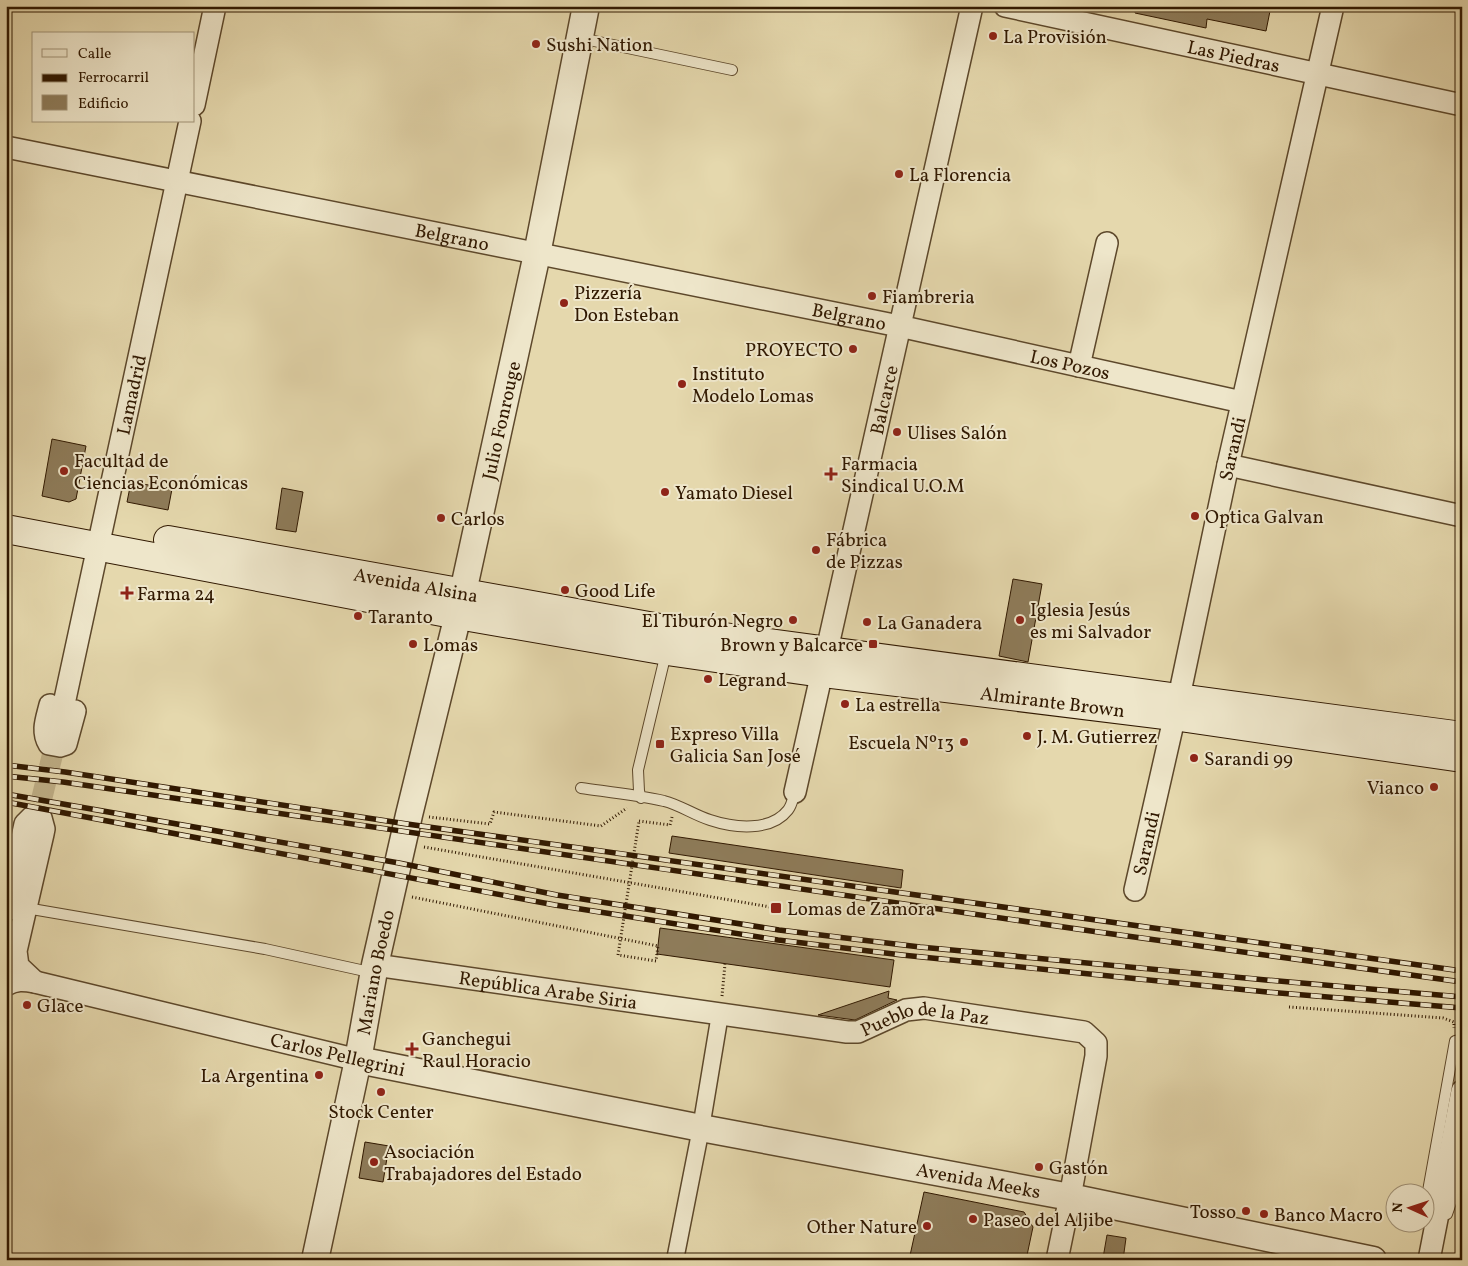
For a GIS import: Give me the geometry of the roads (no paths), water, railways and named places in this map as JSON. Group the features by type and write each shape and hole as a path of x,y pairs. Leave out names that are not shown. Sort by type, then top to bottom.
{"main road":[{"name":"Avenida Alsina","path":"6,510 100,542"},
{"name":"Avenida Alsina","path":"6,528 100,542 669,640 825,662"},
{"name":"Almirante Brown","path":"825,662 1176,706 1462,736"},
{"name":"Almirante Brown","path":"1176,706 1462,758"}],"street":[{"path":"195,100 216,6"},
{"name":"Julio Fonrouge","path":"406,830 460,604 537,254 586,6"},
{"name":"Balcarce","path":"795,792 972,6"},
{"name":"Las Piedras","path":"1005,6 1462,105"},
{"name":"Sarandi","path":"1135,890 1242,402 1333,6"},
{"name":"Lamadrid","path":"59,728 190,122"},
{"name":"Belgrano","path":"6,146 899,326"},
{"path":"1079,366 1107,243"},
{"name":"Los Pozos","path":"899,326 1242,402"},
{"path":"1228,465 1462,516"},
{"name":"Lamadrid","path":"100,542 69,736 66,744 60,746 49,744 44,730 100,542"},
{"path":"6,956 34,830"},
{"name":"Mariano Boedo","path":"315,1260 358,1060 375,969 406,830"},
{"path":"16,909 16,960 22,970 35,982"},
{"name":"República Arabe Siria","path":"375,969 720,1014"},
{"name":"Carlos Pellegrini","path":"6,985 21,979 358,1060 701,1128"},
{"name":"Pueblo de la Paz","path":"720,1014 846,1032 858,1032 906,1010 924,1008 1084,1032 1096,1043 1096,1056 1070,1197"},
{"path":"675,1260 701,1128 720,1014"},
{"path":"1429,1260 1462,1091"},
{"name":"Avenida Meeks","path":"701,1128 1070,1197 1373,1260"},
{"path":"1057,1260 1070,1197"}],"lane":[{"path":"580,37 732,70"},
{"path":"641,798 638,791 638,770 669,640"},
{"path":"581,788 666,802 710,820 726,824 757,826 775,822 790,809 795,792"},
{"path":"16,909 265,949 375,969"},
{"path":"1429,1260 1428,1191 1459,1040"},
{"path":"1429,1260 1457,1185 1462,1162"}],"tunnel":[{"path":"34,830 59,728"}],"railway":[{"path":"6,765 65,772 407,824 1462,971"},
{"path":"6,776 63,782 1098,932 1462,982"},
{"path":"6,794 399,863 557,895 779,930 920,947 1462,997"},
{"path":"6,802 555,905 778,940 902,955 1267,992 1462,1008"}],"place":[{"name":"La Provisión","path":"993,36"},
{"name":"Sushi Nation","path":"536,44"},
{"name":"La Florencia","path":"899,174"},
{"name":"Fiambreria","path":"872,296"},
{"name":"Pizzería Don Esteban","path":"564,303"},
{"name":"PROYECTO","path":"853,349"},
{"name":"Instituto Modelo Lomas","path":"682,384"},
{"name":"Ulises Salón","path":"897,432"},
{"name":"Facultad de Ciencias Económicas","path":"64,471"},
{"name":"Farmacia Sindical U.O.M","path":"831,474"},
{"name":"Yamato Diesel","path":"665,492"},
{"name":"Optica Galvan","path":"1195,516"},
{"name":"Carlos","path":"441,518"},
{"name":"Fábrica de Pizzas","path":"816,550"},
{"name":"Good Life","path":"565,590"},
{"name":"Farma 24","path":"127,593"},
{"name":"Taranto","path":"358,616"},
{"name":"El Tiburón Negro","path":"793,620"},
{"name":"Iglesia Jesús es mi Salvador","path":"1020,620"},
{"name":"La Ganadera","path":"867,622"},
{"name":"Lomas","path":"413,644"},
{"name":"Brown y Balcarce","path":"873,644"},
{"name":"Legrand","path":"708,679"},
{"name":"La estrella","path":"845,704"},
{"name":"J. M. Gutierrez","path":"1027,736"},
{"name":"Escuela Nº13","path":"964,742"},
{"name":"Expreso Villa Galicia San José","path":"660,744"},
{"name":"Sarandi 99","path":"1194,758"},
{"name":"Vianco","path":"1434,787"},
{"name":"Lomas de Zamora","path":"776,908"},
{"name":"Glace","path":"27,1005"},
{"name":"Ganchegui Raul Horacio","path":"412,1049"},
{"name":"La Argentina","path":"319,1075"},
{"name":"Stock Center","path":"381,1092"},
{"name":"Asociación Trabajadores del Estado","path":"374,1162"},
{"name":"Gastón","path":"1039,1167"},
{"name":"Tosso","path":"1246,1211"},
{"name":"Banco Macro","path":"1264,1214"},
{"name":"Paseo del Aljibe","path":"973,1219"},
{"name":"Other Nature","path":"927,1226"}]}
